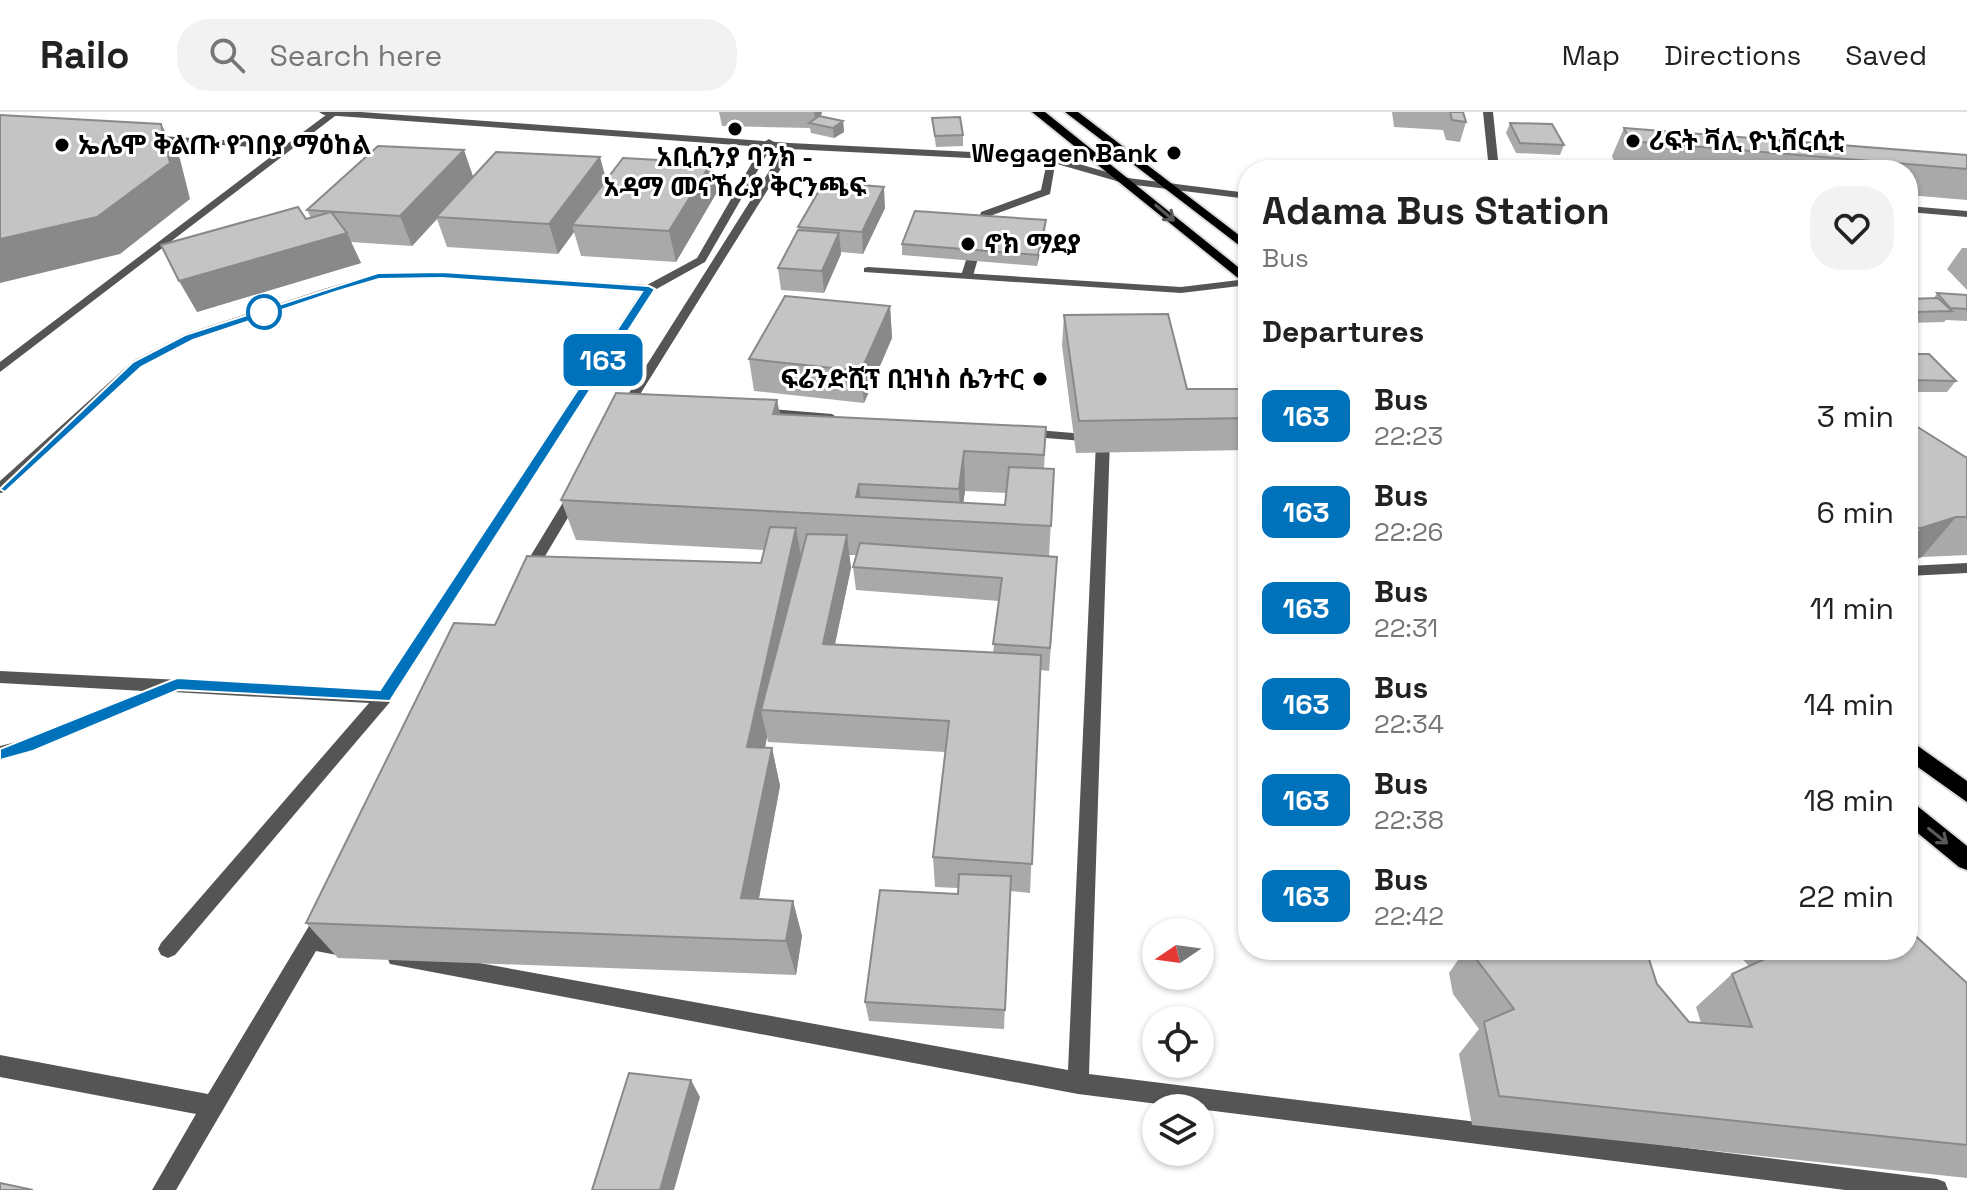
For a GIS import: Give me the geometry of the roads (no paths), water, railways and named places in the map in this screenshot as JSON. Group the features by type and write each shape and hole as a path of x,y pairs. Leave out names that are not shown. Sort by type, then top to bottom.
{"main road":[{"path":"1038,112 1238,274"},
{"path":"1071,112 1238,241"},
{"path":"1918,756 1967,793"},
{"path":"1918,820 1967,860"}],"street":[{"path":"324,112 769,142 790,146 1051,159 1127,181 1169,189 1238,195"},
{"path":"1488,112 1493,160"},
{"path":"0,368 334,113"},
{"path":"137,136 290,147"},
{"path":"168,949 384,697 649,289 701,260 769,142"},
{"path":"613,429 637,402 790,146"},
{"path":"967,276 985,214 1046,192 1051,159"},
{"path":"1918,210 1967,214"},
{"path":"868,270 1181,290 1238,283"},
{"path":"0,489 137,364 189,337 343,286 378,276 442,275 649,289"},
{"path":"740,410 850,419"},
{"path":"1008,432 1110,440 1078,1083"},
{"path":"518,590 582,483"},
{"path":"1918,570 1967,568"},
{"path":"0,677 384,697"},
{"path":"0,753 27,746 177,684"},
{"path":"163,1190 326,914"},
{"path":"311,941 1078,1083 1937,1190"},
{"path":"0,1066 212,1106"}],"place":[{"name":"አቢሲንያ ባንክ - አዳማ መናኸሪያ ቅርንጫፍ","path":"735,129"},
{"name":"ሪፍት ቫሊ ዮኒቨርሲቲ","path":"1633,141"},
{"name":"ኤሌሞ ቅልጡ የገበያ ማዕከል","path":"62,145"},
{"name":"Wegagen Bank","path":"1174,153"},
{"name":"ኖክ ማደያ","path":"968,244"},
{"name":"ፍሬንድሺፕ ቢዝነስ ሴንተር","path":"1040,379"}]}
